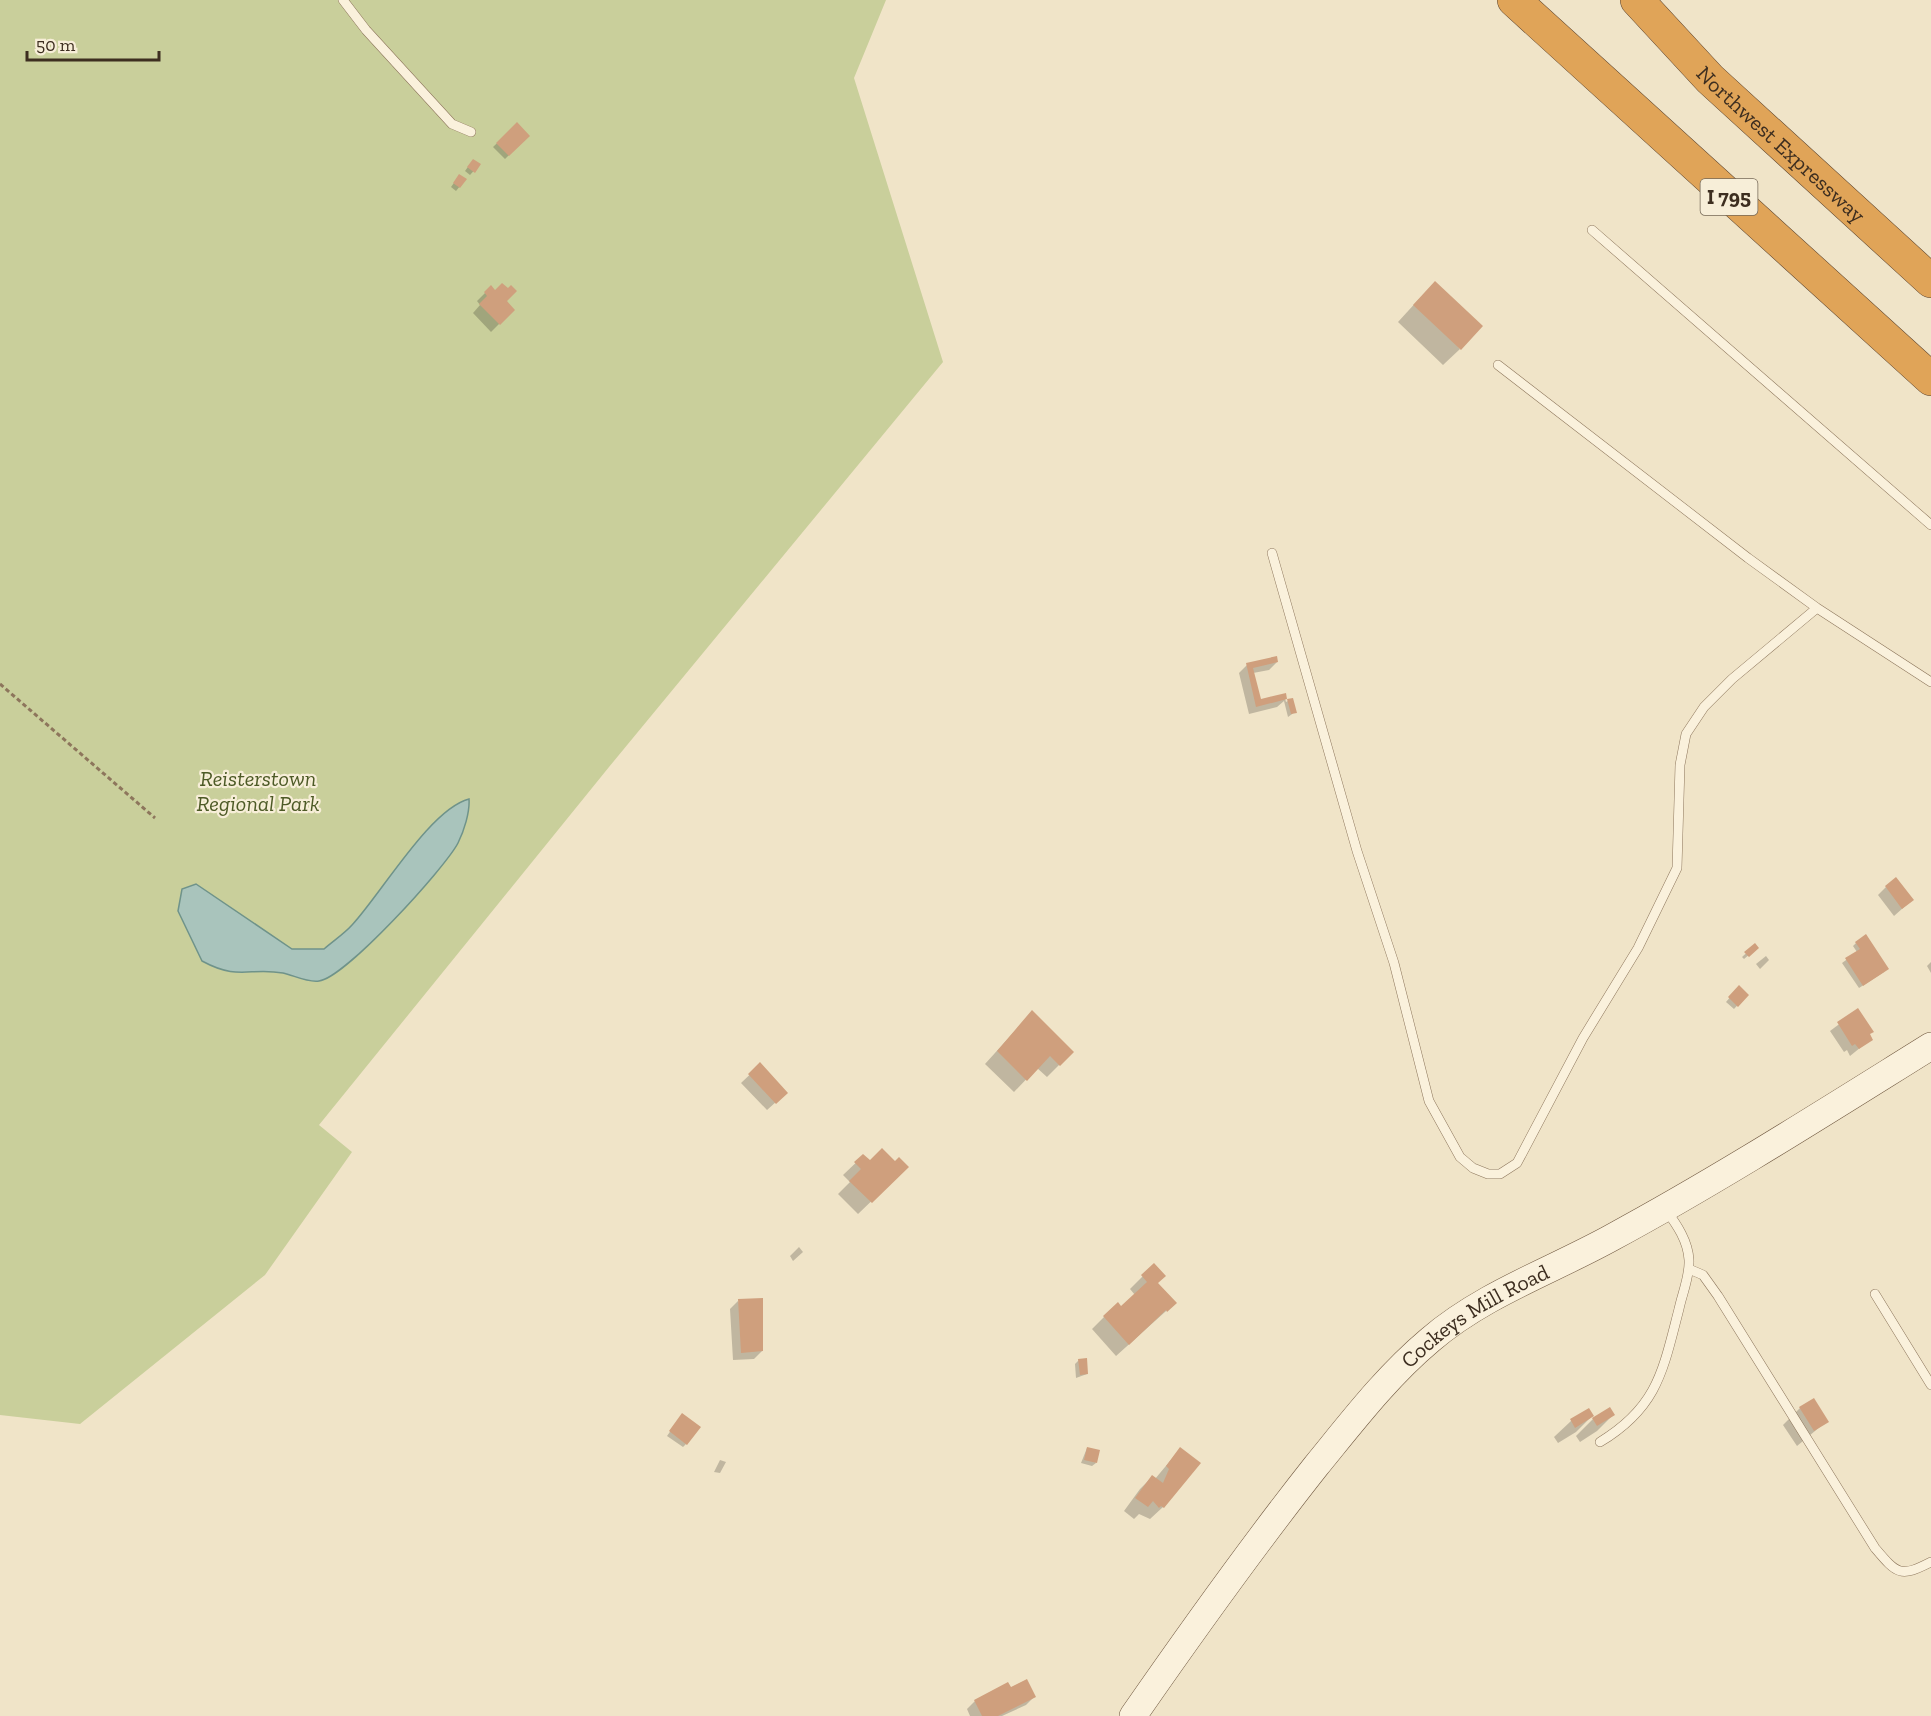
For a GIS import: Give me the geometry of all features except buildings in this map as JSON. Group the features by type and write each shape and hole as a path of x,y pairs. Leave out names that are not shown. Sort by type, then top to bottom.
{"highway":[{"path":"1624,0 1710,79"},
{"name":"Northwest Expressway","path":"1637,0 1710,79 1931,281"},
{"name":"I 795","path":"1520,4 1931,379"}],"street":[{"name":"Cockeys Mill Road","path":"1133,1716 1247,1554 1369,1400 1399,1367 1432,1338 1463,1316 1665,1208 1931,1046"}],"lane":[{"path":"343,0 366,30 452,124 471,132"},
{"path":"1592,230 1931,525"},
{"path":"1498,365 1748,558 1817,608 1931,682"},
{"path":"1272,553 1357,851 1394,963 1430,1101 1460,1157 1473,1168 1488,1174 1500,1174 1517,1163 1583,1038 1638,948 1677,868 1680,765 1686,735 1704,707 1732,679 1817,608"},
{"path":"1600,1442 1633,1420 1658,1382 1689,1269 1689,1257 1683,1237 1665,1208"},
{"path":"1689,1269 1703,1275 1713,1289 1875,1548 1899,1572 1906,1573 1931,1562"},
{"path":"1875,1294 1931,1385"}],"path":[{"path":"0,684 155,818"}],"green space":[{"name":"Reisterstown Regional Park","path":"0,0 886,0 854,78 943,362 609,767 319,1125 352,1152 265,1275 80,1424 0,1415"}],"water":[{"path":"469,799 469,810 464,827 458,843 449,856 415,897 371,943 332,975 319,981 310,981 283,973 235,972 202,961 178,911 182,889 196,884 292,949 324,949 352,925 422,835 454,806"}]}
